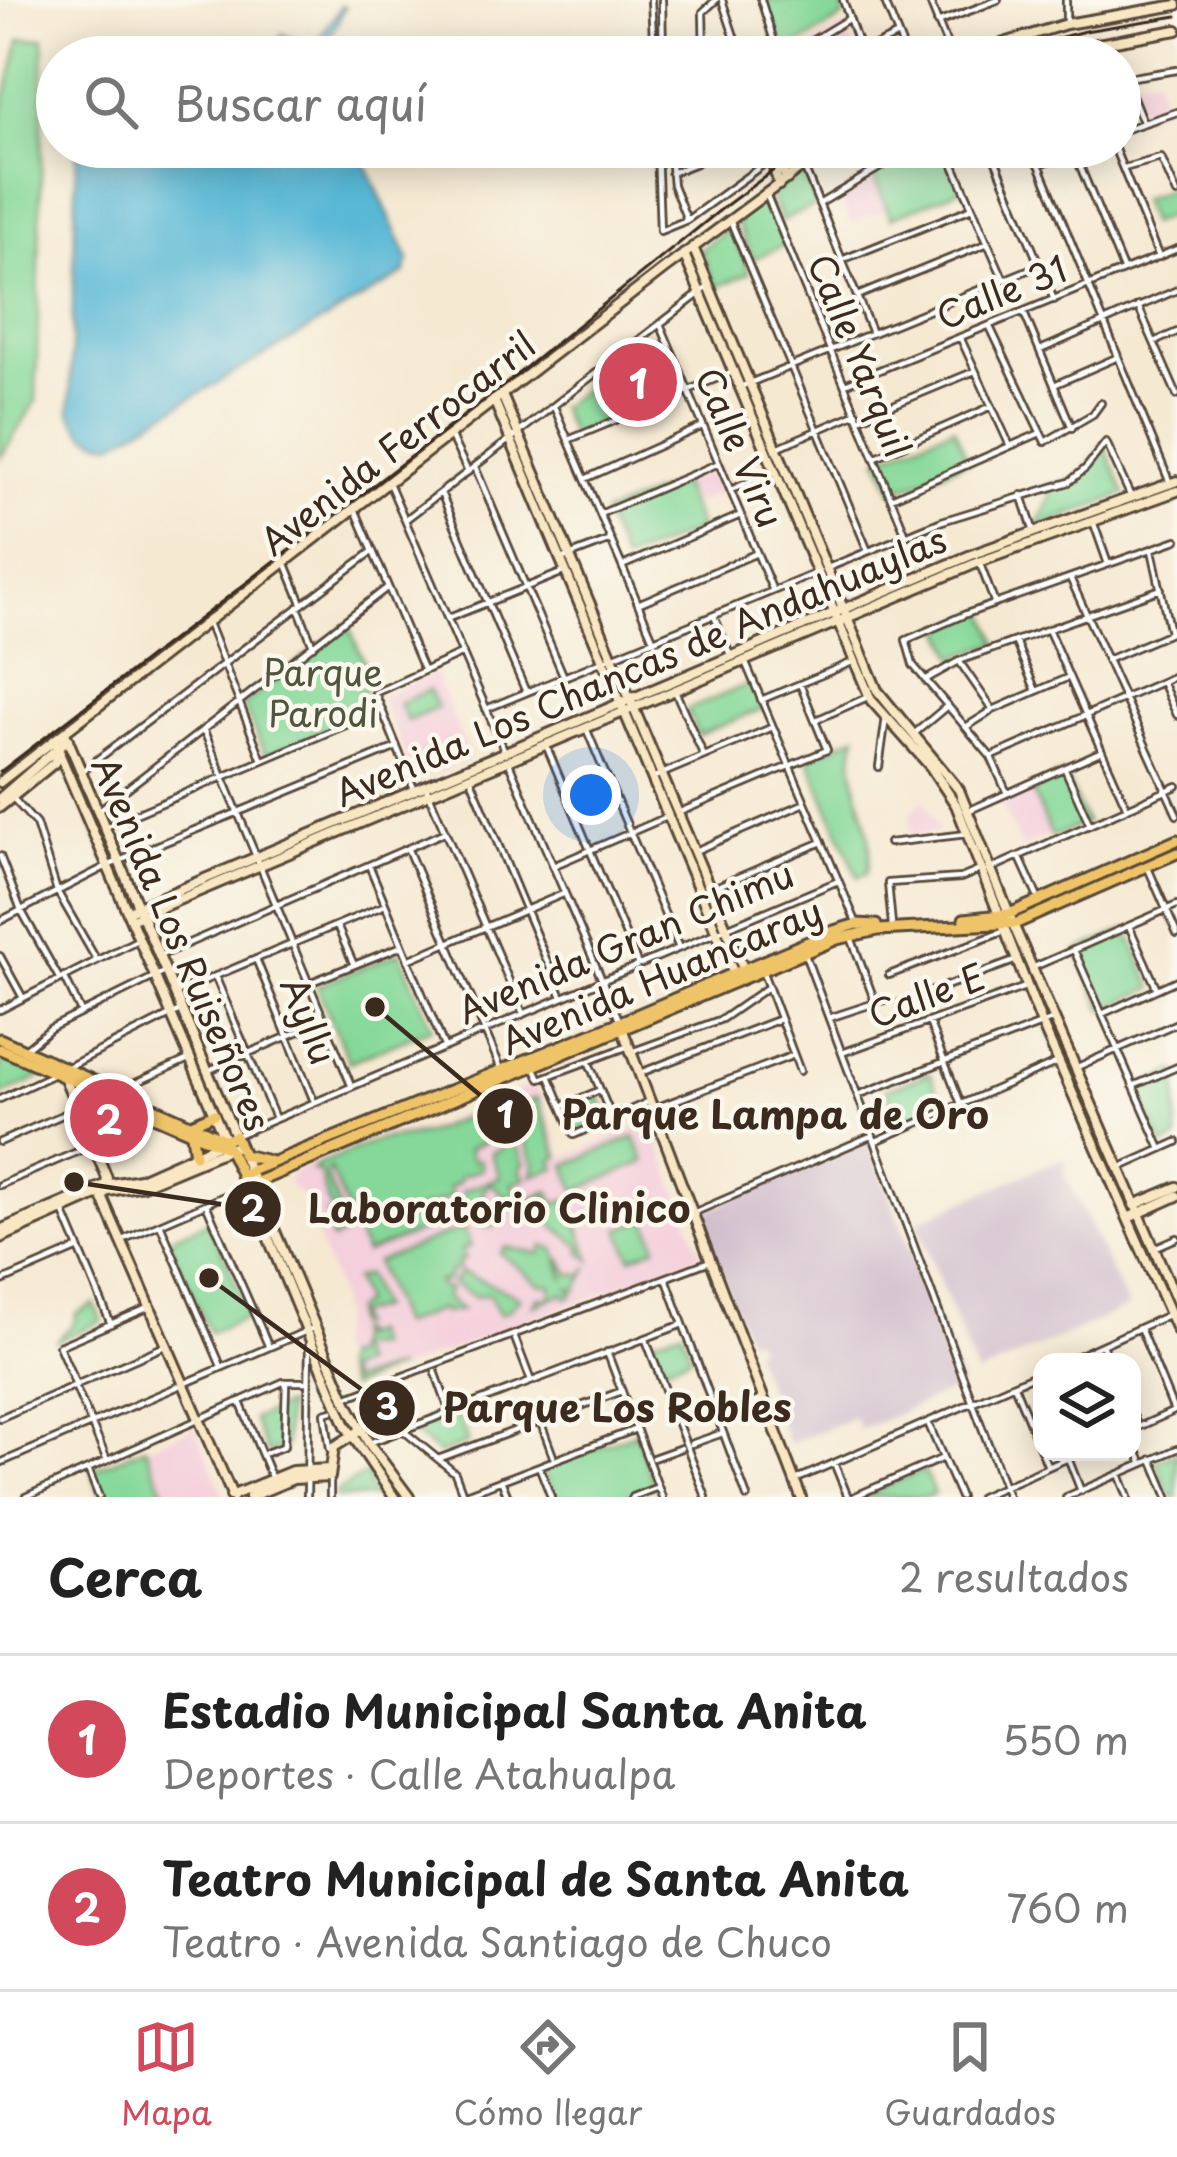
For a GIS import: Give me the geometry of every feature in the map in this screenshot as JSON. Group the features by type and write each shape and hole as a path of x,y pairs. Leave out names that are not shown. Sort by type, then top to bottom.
{"main road":[{"path":"1026,36 1066,24 1177,5"},
{"path":"1135,36 1177,30"},
{"path":"778,168 783,182"},
{"name":"Avenida Ferrocarril","path":"0,782 61,744 388,482 801,168"},
{"path":"688,250 776,448 822,571"},
{"path":"745,386 775,470 841,615 877,690 909,737"},
{"path":"498,397 571,555 739,972"},
{"path":"515,437 603,662 628,705"},
{"name":"Avenida Los Chancas de Andahuaylas","path":"136,913 738,656 1131,497 1175,485"},
{"name":"Avenida Los Chancas de Andahuaylas","path":"841,615 1035,537 1093,521 1175,485"},
{"path":"841,615 869,696 951,777 1042,1024 1174,1313 1177,1330"},
{"name":"Avenida Los Chancas de Andahuaylas","path":"427,790 586,728 628,705 675,691 738,656"},
{"path":"0,807 53,763 61,744"},
{"path":"0,798 61,744"},
{"name":"Avenida Los Ruiseñores","path":"61,744 82,771 120,863 141,938 207,1071 231,1145"},
{"name":"Avenida Los Ruiseñores","path":"61,744 67,772 107,866 159,956 161,973 176,993 191,1058 248,1179 351,1436 394,1497"},
{"path":"53,763 67,772"},
{"path":"964,812 967,834 985,869"},
{"path":"674,815 694,851 705,891"},
{"name":"Avenida Huancaray","path":"248,1179 534,1066 739,972 853,929 1005,922 1039,901 1177,840"},
{"name":"Avenida Huancaray","path":"248,1179 280,1160 762,970 853,929 1005,922 1177,853"},
{"path":"1005,922 1032,968 1154,1248 1173,1280 1177,1301"},
{"path":"621,1026 801,1497"},
{"path":"0,1039 60,1073 117,1092 190,1130 195,1155"},
{"path":"0,1049 231,1145 258,1161 280,1160"},
{"path":"60,1073 107,1178 104,1188 120,1241 231,1497 272,1479 327,1473 334,1447 361,1430"},
{"path":"190,1130 214,1114"},
{"path":"0,1233 104,1188 231,1145"},
{"path":"0,1233 104,1188 143,1185 231,1145"},
{"path":"1137,1209 1177,1186"},
{"path":"1126,1213 1177,1196"},
{"name":"Avenida Los Ruiseñores","path":"311,1328 361,1430 409,1497"},
{"path":"250,1497 307,1473"}],"street":[{"path":"651,0 653,36"},
{"path":"662,0 663,36"},
{"path":"704,36 703,12 719,0 733,36"},
{"path":"761,0 774,36"},
{"path":"843,0 855,36"},
{"path":"884,0 898,35"},
{"path":"929,0 944,36"},
{"path":"937,23 998,0"},
{"path":"1066,0 1066,24"},
{"path":"818,36 848,19"},
{"path":"1141,76 1177,70"},
{"path":"1141,118 1143,122 1177,112"},
{"path":"1141,164 1161,158 1177,194"},
{"path":"658,168 660,231 687,220 753,168"},
{"path":"671,168 687,220"},
{"path":"671,173 680,168"},
{"path":"805,168 872,334"},
{"path":"819,204 879,168"},
{"path":"955,168 1004,280"},
{"path":"999,168 1054,300"},
{"path":"1040,168 1175,485"},
{"path":"1081,168 1124,271"},
{"path":"1126,168 1159,257"},
{"name":"Calle Yarquil","path":"766,195 906,535"},
{"path":"842,260 972,208"},
{"path":"730,220 868,551"},
{"path":"857,296 988,242"},
{"name":"Calle 31","path":"844,384 1177,249"},
{"path":"745,386 1040,265"},
{"path":"405,520 704,290"},
{"path":"1040,350 1177,290"},
{"path":"1138,306 1176,392"},
{"path":"1024,313 1072,428"},
{"name":"Calle Viru","path":"660,324 773,592"},
{"path":"989,325 1045,442 1093,414 1101,403"},
{"path":"1154,342 1177,332"},
{"path":"960,337 1010,446"},
{"path":"1054,385 1118,357"},
{"path":"568,440 738,370"},
{"path":"776,448 975,371"},
{"path":"874,457 992,406"},
{"path":"554,407 654,641"},
{"path":"584,479 703,426"},
{"path":"891,498 1039,434"},
{"path":"450,435 468,472"},
{"path":"486,709 906,535 1074,479 1106,442 1131,497"},
{"path":"599,514 718,463"},
{"path":"475,466 564,678"},
{"path":"730,490 775,470"},
{"path":"388,482 621,1026"},
{"path":"442,493 526,693"},
{"path":"1022,494 1035,537"},
{"path":"355,508 423,669"},
{"path":"622,566 741,515"},
{"path":"1093,521 1108,564"},
{"path":"561,559 611,540"},
{"path":"1006,793 991,757 913,665 906,640 1177,540"},
{"path":"1107,660 1173,631 1151,548"},
{"path":"82,771 373,551"},
{"path":"638,604 757,554"},
{"path":"286,562 313,646"},
{"path":"980,562 995,604"},
{"path":"449,618 566,571"},
{"path":"1070,577 1177,815"},
{"path":"98,811 388,586"},
{"path":"926,680 959,661 1161,589"},
{"path":"714,616 761,700 822,842 874,1002"},
{"path":"208,623 262,760"},
{"path":"1048,629 1127,808"},
{"path":"1015,641 1036,691"},
{"path":"417,794 374,694 378,688 464,653"},
{"path":"761,700 855,661"},
{"path":"959,661 993,710"},
{"path":"991,757 1177,676"},
{"path":"965,727 1069,677"},
{"path":"1162,682 1177,716"},
{"path":"553,866 827,750 800,684"},
{"path":"675,691 704,756"},
{"path":"815,720 869,696"},
{"path":"909,737 947,706"},
{"path":"105,827 381,710"},
{"path":"879,767 886,717"},
{"path":"586,728 679,948"},
{"path":"657,776 773,728"},
{"path":"204,731 351,1085"},
{"path":"545,745 638,965"},
{"path":"0,921 107,866 397,747"},
{"path":"964,812 1102,751"},
{"path":"1064,767 1090,824"},
{"path":"470,777 562,997"},
{"path":"892,925 888,883 961,878 1177,786"},
{"path":"427,790 522,1013"},
{"path":"12,797 36,824 57,891 96,959"},
{"path":"694,851 805,803"},
{"path":"159,956 445,832"},
{"path":"890,843 967,834"},
{"path":"705,891 822,842"},
{"path":"408,848 502,1071"},
{"path":"0,856 21,910 81,1012"},
{"path":"1019,856 1039,901"},
{"path":"369,865 443,1046"},
{"path":"1148,866 1177,934"},
{"name":"Avenida Gran Chimu","path":"231,1145 314,1101 838,881"},
{"path":"408,959 565,893"},
{"path":"1032,968 1177,904"},
{"path":"176,993 385,905"},
{"path":"889,975 1005,922"},
{"path":"337,926 353,965"},
{"path":"1129,926 1156,989"},
{"path":"0,1010 141,938"},
{"path":"309,983 402,946"},
{"path":"1074,950 1161,1149"},
{"path":"804,952 1008,1497"},
{"path":"0,956 23,998"},
{"name":"Ayllu","path":"256,959 314,1101"},
{"path":"900,1003 1017,960"},
{"path":"762,970 800,1071"},
{"path":"24,1050 40,1035 161,973"},
{"path":"215,976 275,1118"},
{"path":"1102,1013 1177,980"},
{"name":"Calle E","path":"842,1053 1028,986"},
{"path":"534,1066 540,1079 722,1019 768,987"},
{"path":"829,1018 886,999"},
{"path":"0,1099 178,1011"},
{"path":"639,1073 780,1019"},
{"path":"858,1095 1054,1019"},
{"path":"207,1071 324,1020"},
{"path":"929,1022 961,1104"},
{"path":"1076,1068 1177,1023"},
{"path":"549,1076 574,1135 794,1055"},
{"path":"117,1092 191,1058"},
{"path":"588,1061 612,1118"},
{"path":"692,1213 1059,1062"},
{"path":"1133,1086 1177,1067"},
{"path":"563,1106 600,1090"},
{"path":"0,1142 76,1109"},
{"path":"1119,1168 1177,1142"},
{"path":"0,1185 93,1145"},
{"path":"120,1241 206,1204 248,1179"},
{"path":"206,1204 268,1346"},
{"path":"63,1209 111,1324"},
{"path":"160,1224 221,1366"},
{"path":"1154,1248 1177,1238"},
{"path":"0,1282 79,1248"},
{"path":"345,1398 711,1261"},
{"path":"666,1278 747,1497"},
{"path":"107,1460 59,1346 150,1307"},
{"path":"1085,1353 1174,1313"},
{"path":"369,1443 683,1324"},
{"path":"0,1462 311,1328 308,1497"},
{"path":"1140,1328 1174,1411 1141,1425"},
{"path":"513,1335 531,1381"},
{"path":"646,1338 706,1497"},
{"path":"0,1418 167,1345"},
{"path":"1102,1345 1106,1353"},
{"path":"607,1352 662,1497"},
{"path":"435,1372 448,1407"},
{"path":"795,1480 1033,1376"},
{"path":"25,1497 286,1382 308,1382"},
{"path":"266,1453 284,1446 286,1385"},
{"path":"1014,1385 1048,1467"},
{"path":"439,1460 622,1390"},
{"path":"717,1416 763,1398"},
{"path":"240,1402 272,1479"},
{"path":"330,1449 325,1413 332,1411"},
{"path":"928,1423 960,1497"},
{"path":"542,1426 553,1456"},
{"path":"448,1456 464,1496 636,1429"},
{"path":"402,1430 455,1473"},
{"path":"692,1444 719,1434"},
{"path":"653,1458 681,1448"},
{"path":"1066,1497 1177,1449"},
{"path":"834,1463 850,1497 943,1458"},
{"path":"1141,1459 1143,1464"},
{"path":"1152,1460 1168,1497"},
{"path":"980,1497 1061,1461"},
{"path":"1070,1461 1089,1497"},
{"path":"539,1466 551,1497"},
{"path":"88,1469 99,1497"},
{"path":"327,1473 330,1497"},
{"path":"1119,1474 1128,1497"},
{"path":"502,1480 508,1497"},
{"path":"632,1497 658,1487"}],"shaded area":[{"path":"845,26 848,36 828,36"},
{"path":"1157,76 1162,108 1144,117 1141,110 1141,79"},
{"path":"871,173 887,209 850,223 838,195"},
{"path":"718,468 727,490 692,504 683,482"},
{"path":"434,672 470,758 420,780 415,778 381,697"},
{"path":"1030,791 1050,835 1022,849 1001,803"},
{"path":"924,799 940,832 911,835 910,814"},
{"path":"535,1083 564,1158 650,1121 702,1256 348,1388 340,1368 342,1359 334,1350 341,1314 336,1288 310,1218 309,1202 287,1183 296,1170 384,1135 424,1131"},
{"path":"868,1140 962,1386 860,1430 854,1417 789,1444 753,1352 755,1338 747,1338 699,1214"},
{"path":"1058,1160 1067,1161 1064,1172 1128,1307 977,1375 916,1222"},
{"path":"195,1427 223,1493 167,1497 146,1448"}],"green space":[{"path":"763,0 841,0 844,17 813,36 775,36"},
{"path":"36,38 36,168 41,168 36,401 0,458 0,121 20,39"},
{"path":"880,168 952,168 961,189 891,218 872,172"},
{"path":"802,172 817,205 781,221 771,194"},
{"path":"1171,188 1177,212 1150,224 1140,200"},
{"path":"765,198 784,245 753,259 735,218"},
{"path":"731,227 749,273 717,287 700,250"},
{"path":"664,346 682,386 571,436 559,407 630,356"},
{"path":"954,427 968,461 893,492 879,458"},
{"path":"1104,444 1125,494 1037,527 1051,496 1047,486 1082,474"},
{"path":"680,482 700,529 623,561 603,514"},
{"path":"986,611 998,643 955,657 943,627"},
{"name":"Parque Parodi","path":"348,624 374,686 360,692 368,712 265,755 243,705"},
{"path":"751,683 762,709 698,735 687,710"},
{"path":"429,690 437,708 407,721 399,703"},
{"path":"857,735 854,770 870,856 867,873 858,877 808,758"},
{"path":"65,748 114,861 107,860 62,752"},
{"path":"1064,773 1086,823 1052,837 1031,788"},
{"path":"1127,929 1153,988 1103,1010 1078,951"},
{"path":"400,952 432,1028 349,1062 317,986"},
{"path":"1054,1028 1131,1201 1127,1205 1049,1031"},
{"path":"0,1054 41,1073 40,1078 0,1096"},
{"path":"1177,1071 1177,1140 1163,1146 1138,1088"},
{"path":"930,1073 944,1108 900,1127 886,1089"},
{"path":"598,1094 609,1118 577,1133 566,1108"},
{"path":"537,1098 559,1157 553,1160 556,1168 531,1176 535,1167 513,1107"},
{"path":"507,1100 517,1128 468,1149 482,1169 459,1177 449,1188 452,1197 421,1208 418,1212 425,1230 365,1253 330,1169 326,1175 348,1232 332,1240 327,1214 339,1221 328,1203 320,1172 312,1170 317,1165 378,1140 424,1134"},
{"path":"517,1131 520,1140 511,1144 518,1148 525,1179 512,1184 516,1195 499,1201 503,1194 490,1183 482,1193 491,1204 469,1208 462,1191 500,1177 491,1153 503,1148 500,1137"},
{"path":"635,1137 645,1162 576,1191 566,1165"},
{"path":"550,1191 555,1204 569,1199 591,1260 580,1252 583,1248 544,1218 551,1207 546,1195 495,1215 497,1224 479,1224 492,1218 491,1213"},
{"path":"647,1219 657,1247 631,1257 620,1229"},
{"path":"209,1221 250,1316 210,1333 168,1239"},
{"path":"463,1228 471,1246 461,1250 465,1259 446,1281 437,1282 449,1289 445,1297 461,1310 443,1313 441,1309 400,1325 376,1262"},
{"path":"543,1246 555,1249 565,1280 561,1258 570,1274 584,1275 589,1267 576,1291 569,1288 573,1295 566,1298 564,1293 534,1305 538,1297 550,1298 551,1285 539,1284 500,1253 505,1247 540,1254"},
{"path":"461,1272 520,1297 500,1314 488,1294 475,1297 452,1283"},
{"path":"366,1275 379,1308 355,1315 358,1325 353,1324 353,1310 363,1302 354,1279"},
{"path":"94,1304 102,1321 55,1342 75,1322 76,1314"},
{"path":"354,1329 361,1336 370,1333 375,1346 354,1348 361,1365 346,1371 349,1382 397,1368 349,1388 341,1368 343,1356 350,1357 358,1337"},
{"path":"682,1330 691,1356 661,1367 652,1339"},
{"path":"286,1405 285,1446 267,1453 253,1419"},
{"path":"457,1413 468,1443 439,1454 411,1432"},
{"path":"635,1433 654,1486 624,1497 553,1497 542,1468"},
{"path":"145,1447 167,1497 102,1497 91,1470"},
{"path":"1177,1453 1177,1497 1171,1497 1156,1461"},
{"path":"924,1470 934,1494 861,1497"},
{"path":"369,1472 368,1487 383,1490 387,1497 336,1497 336,1492"}],"water":[{"path":"342,5 345,7 331,36 321,36"},
{"path":"76,168 367,168 409,260 404,274 114,443 92,438 70,411"}],"railway":[{"path":"1066,36 1177,16"},
{"path":"0,772 509,381 777,168"}],"place":[{"name":"Estadio Municipal Santa Anita","path":"638,382"},
{"name":"Parque Lampa de Oro","path":"375,1007"},
{"name":"Teatro Municipal de Santa Anita","path":"109,1118"},
{"name":"Laboratorio Clinico","path":"74,1182"},
{"name":"Parque Los Robles","path":"209,1278"}]}
